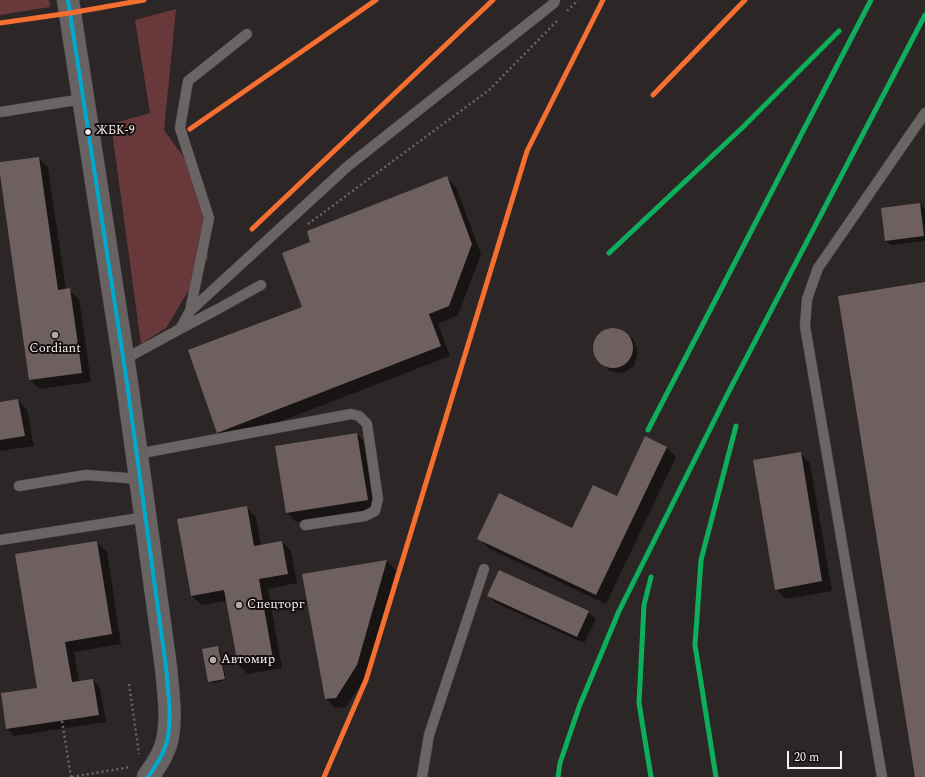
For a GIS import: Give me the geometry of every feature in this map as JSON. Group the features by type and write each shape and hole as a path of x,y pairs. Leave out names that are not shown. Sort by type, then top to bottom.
{"street":[{"path":"68,0 141,479 166,667 169,704 169,732 165,749 158,764 140,767"}],"lane":[{"path":"190,311 348,166 554,3 555,0"},
{"path":"180,329 190,311 209,218 180,128 188,81 247,34"},
{"path":"0,112 83,99"},
{"path":"882,777 806,326 807,299 818,268 925,113"},
{"path":"123,360 261,285"},
{"path":"137,454 350,414 359,416 367,424 378,499 375,511 365,516 305,525"},
{"path":"19,486 86,475 141,479"},
{"path":"0,540 146,517"},
{"path":"422,777 429,735 484,569"}],"path":[{"path":"567,11 578,0"},
{"path":"307,225 489,90 561,17"},
{"path":"62,720 71,777 140,767 129,684"}],"shaded area":[{"path":"0,0 49,0 50,7 0,15"},
{"path":"176,9 164,130 203,184 208,258 166,328 141,344 111,124 150,113 135,20"}],"building":[{"path":"39,157 58,290 70,288 82,373 29,380 0,174 0,162"},
{"path":"447,176 472,244 449,306 429,314 441,346 217,433 188,350 302,307 282,253 310,242 307,231"},
{"path":"920,203 924,236 885,241 881,208"},
{"path":"925,282 925,777 915,777 838,296"},
{"path":"617,328 624,331 630,337 633,348 632,356 624,365 617,368 609,368 602,365 594,356 593,344 596,337 605,329"},
{"path":"18,399 25,436 0,440 0,402"},
{"path":"357,433 368,500 286,513 275,446"},
{"path":"645,436 667,447 596,595 477,539 499,493 572,528 593,485 617,496"},
{"path":"801,452 822,581 775,590 753,460"},
{"path":"247,506 254,546 282,541 288,574 259,579 273,659 238,665 224,590 191,596 177,519"},
{"path":"97,541 112,634 65,642 72,682 93,679 99,715 6,729 1,693 37,688 15,554"},
{"path":"387,560 357,665 336,698 325,699 302,574"},
{"path":"499,570 589,611 577,637 487,596"},
{"path":"218,646 225,679 208,682 202,649"}],"transit line":[{"path":"68,0 126,376 166,667 170,709 169,731 162,754 148,777"},
{"path":"0,23 144,0"},
{"path":"190,129 376,0"},
{"path":"252,229 493,0"},
{"path":"324,777 366,680 527,151 603,0"},
{"path":"653,95 745,0"},
{"path":"648,430 871,0"},
{"path":"558,777 560,763 579,707 619,611 727,395 925,15"},
{"path":"609,253 743,127 839,31"},
{"path":"716,777 695,645 701,560 736,426"},
{"path":"651,577 644,605 639,703 651,777"}],"place":[{"name":"ЖБК-9","path":"88,132"},
{"name":"Cordiant","path":"55,335"},
{"name":"Спецторг","path":"239,605"},
{"name":"Автомир","path":"213,660"}]}
